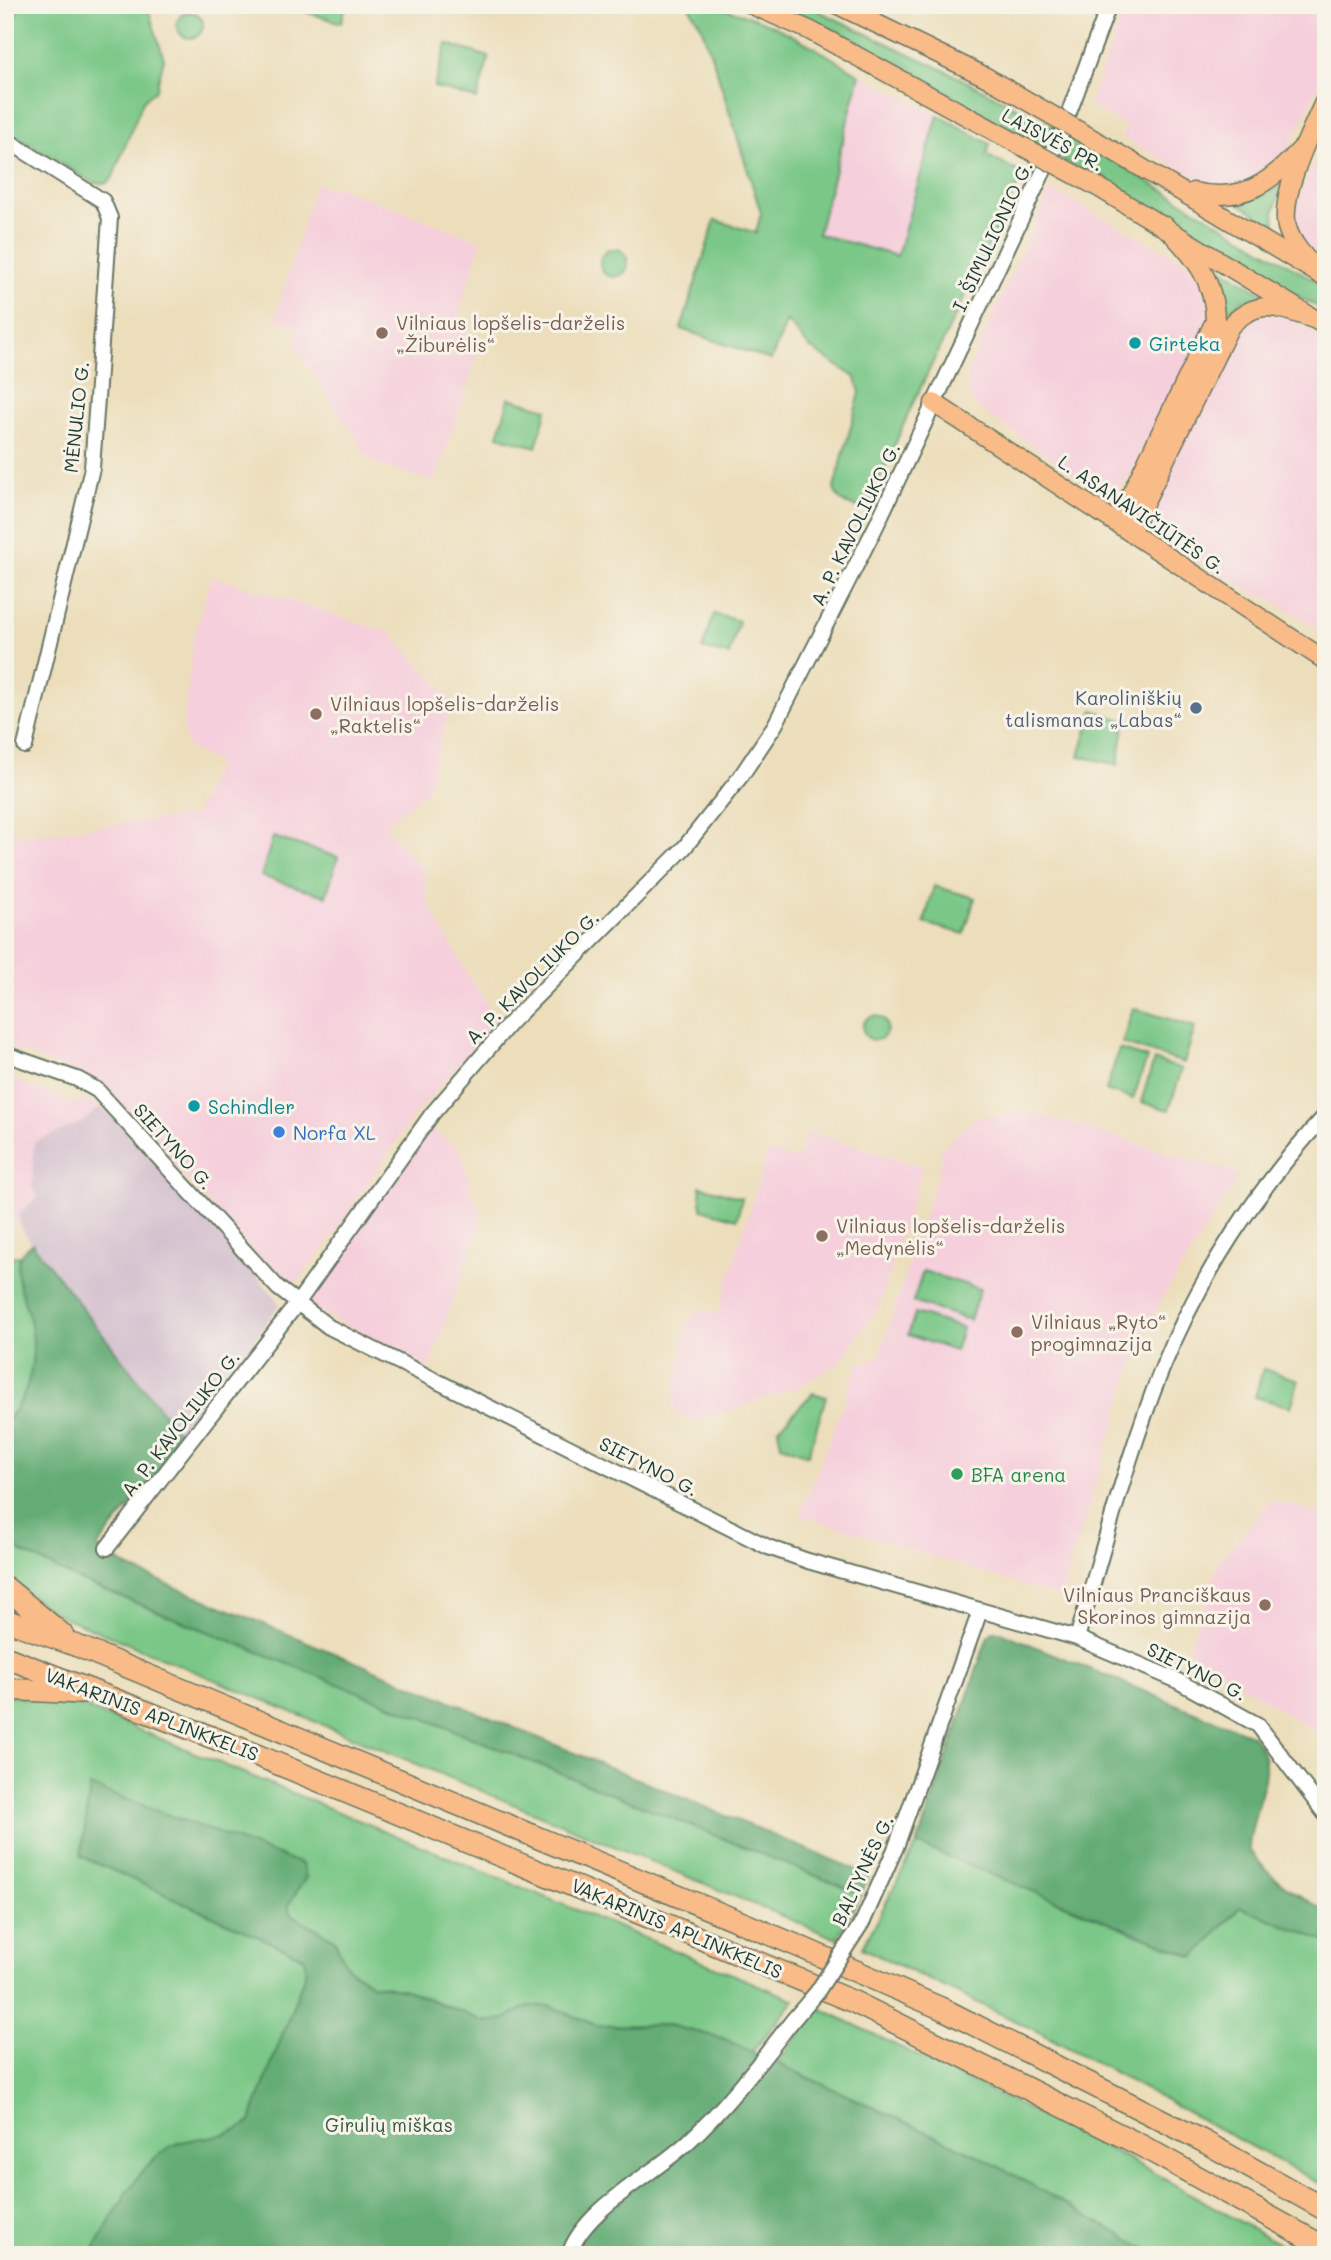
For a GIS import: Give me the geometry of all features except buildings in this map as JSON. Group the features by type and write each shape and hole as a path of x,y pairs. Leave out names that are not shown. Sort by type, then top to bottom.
{"highway":[{"path":"5,1587 75,1645"},
{"name":"VAKARINIS APLINKKELIS","path":"5,1620 75,1645 785,1940 945,2010 1203,2141 1326,2210"},
{"name":"VAKARINIS APLINKKELIS","path":"5,1657 237,1746 854,2002 1142,2146 1326,2248"},
{"path":"5,1689 102,1695"}],"main road":[{"name":"LAISVĖS PR.","path":"752,5 809,30 1098,187 1320,322"},
{"name":"LAISVĖS PR.","path":"838,5 986,77 1180,189 1324,277"},
{"path":"1324,277 1301,252 1287,227 1287,206 1305,146 1326,98"},
{"path":"1180,189 1214,197 1248,192 1267,182 1305,146"},
{"path":"1123,527 1216,321 1213,295 1204,270 1165,226"},
{"path":"1123,527 1230,326 1247,311 1272,306 1320,322"},
{"name":"L. ASANAVIČIŪTĖS G.","path":"934,403 1326,661"}],"street":[{"name":"I. ŠIMULIONIO G.","path":"934,403 1061,134 1109,5"},
{"name":"MĖNULIO G.","path":"5,139 103,201 110,218 92,468 24,746"},
{"name":"A. P. KAVOLIUKO G.","path":"107,1548 296,1305 409,1144 470,1068 511,1022 684,848 741,776 775,724 853,575 934,403"},
{"name":"SIETYNO G.","path":"5,1054 77,1079 97,1090 268,1278 296,1305 329,1327 768,1547 1077,1638 1175,1681 1258,1724 1326,1815"},
{"path":"1077,1638 1133,1452 1180,1330 1238,1227 1271,1179 1326,1115"},
{"name":"BALTYNĖS G.","path":"569,2255 584,2226 688,2142 715,2115 817,1992 863,1921 896,1847 980,1611"}],"shaded area":[{"path":"1126,5 1326,5 1326,68 1282,164 1246,186 1216,188 1122,137 1127,126 1089,106"},
{"path":"860,75 938,115 897,256 817,234"},
{"path":"1326,136 1326,258 1308,247 1296,234 1294,209"},
{"name":"Vilniaus lopšelis-darželis „Žiburėlis“","path":"315,183 331,188 332,185 481,241 459,315 478,355 435,482 371,462 294,345 298,327 275,320"},
{"path":"1050,189 1190,265 1203,280 1209,313 1203,338 1128,480 1111,490 1090,485 977,407 967,392 968,371"},
{"path":"1260,313 1286,316 1326,341 1326,634 1276,602 1249,591 1156,529 1147,511 1236,328"},
{"path":"212,576 391,633 452,700 427,790 384,826 423,869 428,903 468,975 497,1019 413,1117 336,1231 300,1280 291,1284 277,1279 107,1092 64,1068 5,1046 5,838 195,815 218,763 188,747 183,727 194,636"},
{"path":"5,1077 76,1104 86,1100 100,1107 81,1123 34,1142 38,1195 19,1214 20,1227 5,1209"},
{"path":"100,1107 112,1115 277,1299 279,1305 184,1440 20,1227 19,1214 38,1196 32,1187 34,1142 81,1123"},
{"name":"Vilniaus „Ryto“ progimnazija","path":"1034,1113 1240,1174 1157,1307 1133,1366 1060,1597 800,1515 859,1364 879,1358 943,1157 939,1155 940,1150 976,1117"},
{"path":"429,1128 459,1149 482,1220 428,1370 418,1361 310,1307 311,1299"},
{"name":"Vilniaus lopšelis-darželis „Medynėlis“","path":"807,1131 923,1167 878,1309 838,1364 798,1387 694,1423 675,1413 674,1393 688,1322 700,1308 718,1314 768,1151 798,1160"},
{"name":"Vilniaus Pranciškaus Skorinos gimnazija","path":"1271,1500 1326,1515 1326,1739 1188,1650 1220,1560"}],"green space":[{"path":"18,5 147,5 164,59 156,89 143,101 112,179 105,184 92,182 5,130 5,78"},
{"path":"308,5 346,5 341,23 306,12"},
{"path":"688,5 734,11 756,19 799,39 860,75 818,234 897,256 938,115 990,144 986,155 1023,174 909,412 867,509 842,501 834,488 860,393 856,378 809,347 787,321 771,360 681,329 715,220 756,233 761,213 701,26"},
{"path":"777,5 806,5 950,73 1077,139 1326,287 1326,312 850,37"},
{"path":"190,12 199,16 203,25 199,34 190,38 181,34 177,25 181,16"},
{"path":"447,44 489,57 477,99 434,87"},
{"path":"1283,184 1274,211 1275,226 1240,204 1267,194"},
{"path":"614,249 624,253 628,263 624,273 614,277 604,273 600,263 604,253"},
{"path":"1211,262 1267,296 1241,301 1226,316 1222,288"},
{"path":"509,398 547,409 536,447 498,436"},
{"path":"714,614 739,621 729,655 702,649"},
{"path":"1093,710 1125,721 1118,765 1079,756"},
{"path":"273,837 338,857 326,896 261,876"},
{"path":"934,886 975,898 964,934 924,923"},
{"path":"1133,1008 1195,1027 1184,1063 1122,1043"},
{"path":"875,1016 886,1023 887,1028 880,1039 875,1040 864,1033 863,1028 870,1017"},
{"path":"1119,1049 1147,1058 1133,1099 1106,1090"},
{"path":"1154,1060 1182,1069 1169,1110 1141,1102"},
{"path":"700,1186 742,1198 737,1219 702,1209"},
{"path":"32,1243 184,1440 97,1547 129,1568 869,1875 861,1894 77,1579 22,1552 5,1539 5,1418 9,1418 27,1387 33,1350 31,1325 19,1281 18,1263"},
{"path":"20,1256 21,1283 32,1326 32,1363 22,1398 8,1418 5,1418 8,1358 5,1257"},
{"path":"923,1271 980,1289 970,1320 913,1302"},
{"path":"915,1313 962,1328 955,1351 908,1335"},
{"path":"1263,1369 1299,1380 1291,1407 1255,1397"},
{"path":"813,1393 826,1397 808,1455 781,1445 778,1429"},
{"path":"5,1539 22,1552 77,1579 861,1894 837,1939 54,1613 5,1576"},
{"path":"993,1632 1000,1632 1251,1735 1265,1760 1265,1774 1249,1849 1265,1869 1283,1884 1326,1910 1326,1942 1240,1907 1195,1957 917,1844 988,1636"},
{"path":"5,1695 62,1702 86,1708 795,2000 752,2052 722,2038 668,2025 598,2026 550,2006 528,2006 505,2019 486,2022 406,1990 371,1984 347,1967 334,1939 289,1913 288,1904 306,1877 81,1856 305,1958 305,1974 250,2122 236,2133 177,2143 114,2215 91,2255 5,2255"},
{"name":"Girulių miškas","path":"90,1786 302,1864 306,1877 289,1904 289,1913 334,1939 347,1967 371,1984 406,1990 486,2022 505,2019 528,2006 550,2006 598,2026 668,2025 722,2038 983,2158 1157,2255 91,2255 117,2208 152,2160 179,2143 225,2134 250,2122 305,1974 305,1958 81,1856"},
{"path":"917,1844 1194,1957 1240,1907 1326,1942 1326,2187 1043,2034 862,1948"},
{"path":"820,2008 1125,2157 1299,2255 1157,2255 983,2158 777,2063"}],"place":[{"name":"Vilniaus lopšelis-darželis „Žiburėlis“","path":"382,333"},
{"name":"Girteka","path":"1135,343"},
{"name":"Karoliniškių talismanas „Labas“","path":"1196,708"},
{"name":"Vilniaus lopšelis-darželis „Raktelis“","path":"316,714"},
{"name":"Schindler","path":"194,1106"},
{"name":"Norfa XL","path":"279,1132"},
{"name":"Vilniaus lopšelis-darželis „Medynėlis“","path":"822,1236"},
{"name":"Vilniaus „Ryto“ progimnazija","path":"1017,1332"},
{"name":"BFA arena","path":"957,1474"},
{"name":"Vilniaus Pranciškaus Skorinos gimnazija","path":"1265,1605"}]}
